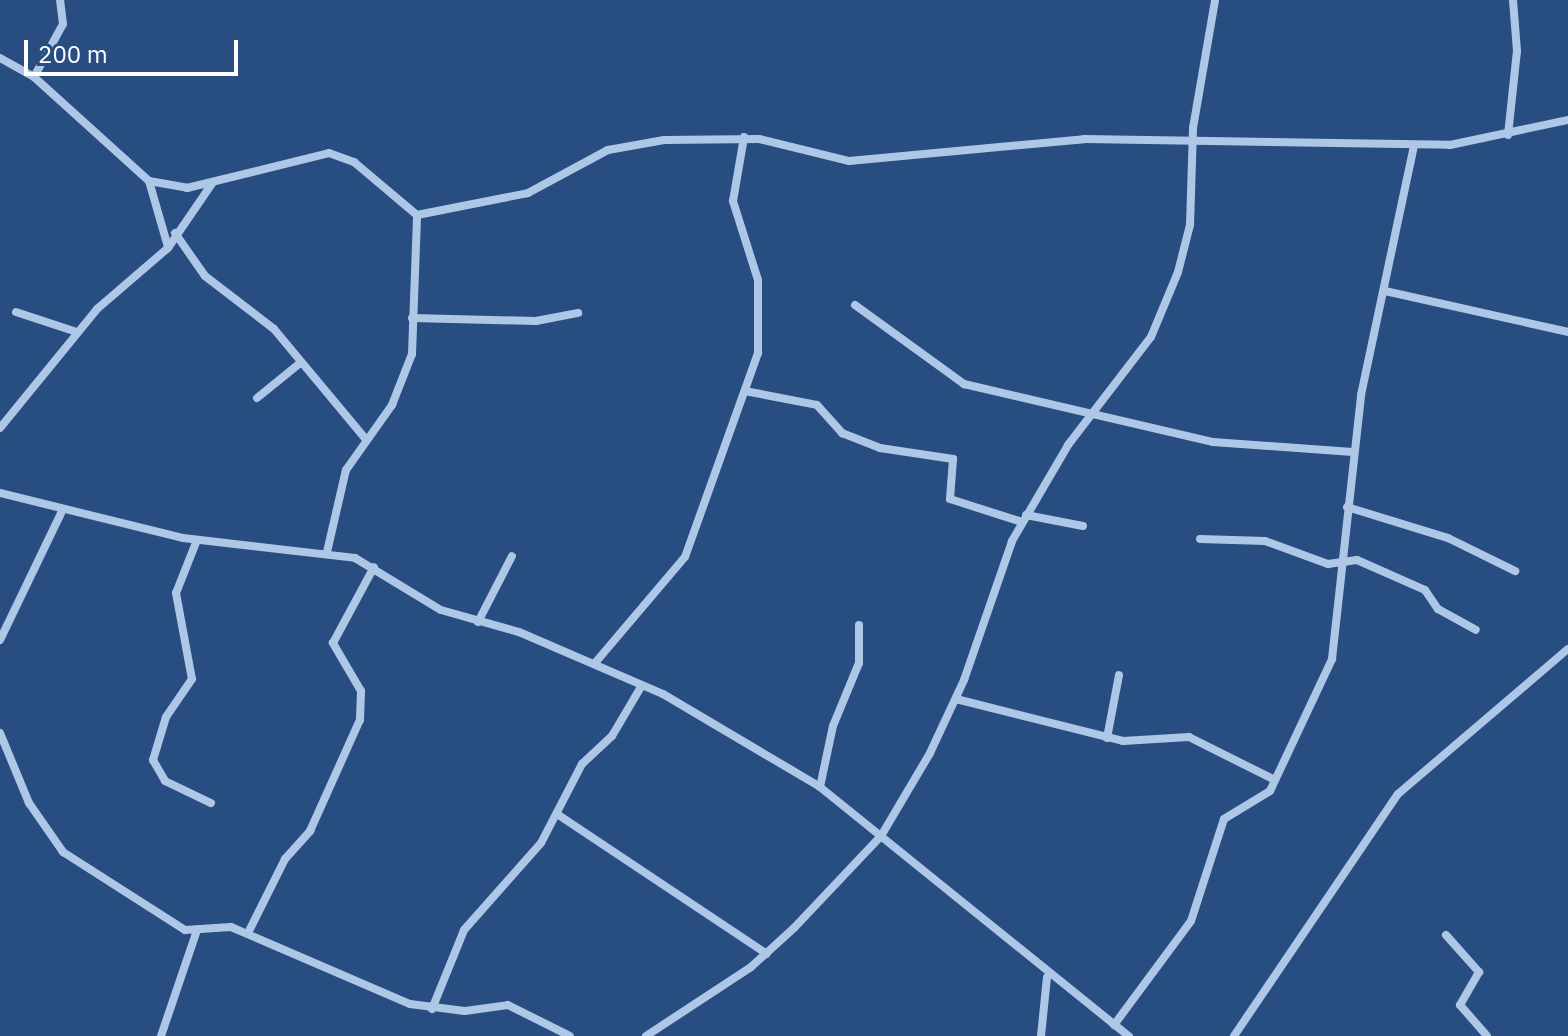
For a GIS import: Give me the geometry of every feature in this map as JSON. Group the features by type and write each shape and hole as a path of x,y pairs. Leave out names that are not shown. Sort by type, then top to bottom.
{"street":[{"path":"34,77 63,24 60,0"},
{"path":"646,1036 767,954 881,836 956,699 992,584 1024,518 1068,445 1095,417 1151,337 1178,272 1190,225 1192,146 1215,0"},
{"path":"1508,135 1517,51 1513,0"},
{"path":"0,58 34,77 149,181 173,188 213,182 329,153 354,162 417,215"},
{"path":"417,215 528,193 627,144 744,137 837,160 1084,139 1192,146 1279,139 1414,146 1508,135 1568,120"},
{"path":"595,663 685,557 758,353 761,305 733,201 744,137"},
{"path":"1114,1025 1191,921 1224,819 1254,804 1275,780 1332,659 1338,562 1353,452 1414,146"},
{"path":"149,181 168,248"},
{"path":"0,428 77,332 168,248 175,233 213,182"},
{"path":"327,552 346,470 364,437 398,394 414,343 412,318 417,215"},
{"path":"175,233 205,276 274,329 364,437"},
{"path":"1385,291 1568,332"},
{"path":"855,305 964,384 1057,400 1095,417 1213,442 1353,452"},
{"path":"16,312 77,332"},
{"path":"412,318 536,321 578,313"},
{"path":"257,398 300,363"},
{"path":"745,391 817,405 842,433 880,448 953,459 950,499 1024,518 1083,526"},
{"path":"0,493 61,513 197,540 327,552 374,567 424,601 595,663 642,685 820,787 1047,977 1129,1036"},
{"path":"1347,507 1448,538 1515,571"},
{"path":"0,640 61,513"},
{"path":"1200,539 1265,541 1338,562 1357,560 1425,590 1438,609 1476,630"},
{"path":"197,540 176,593 192,679 166,717 153,760 165,781 211,803"},
{"path":"478,622 512,556"},
{"path":"248,933 285,859 310,831 360,720 361,691 333,643 374,567"},
{"path":"820,787 833,726 859,663 859,625"},
{"path":"1234,1036 1398,794 1568,649"},
{"path":"1107,738 1119,675"},
{"path":"432,1009 464,930 518,873 557,814 582,764 612,736 642,685"},
{"path":"956,699 1015,709 1107,738 1189,737 1275,780"},
{"path":"0,733 29,803 63,852 196,933 222,926 248,933 297,961 432,1009 508,1005 570,1036"},
{"path":"557,814 767,954"},
{"path":"161,1036 196,933"},
{"path":"1446,935 1479,972 1460,1005 1487,1036"},
{"path":"1041,1036 1047,977"}]}
